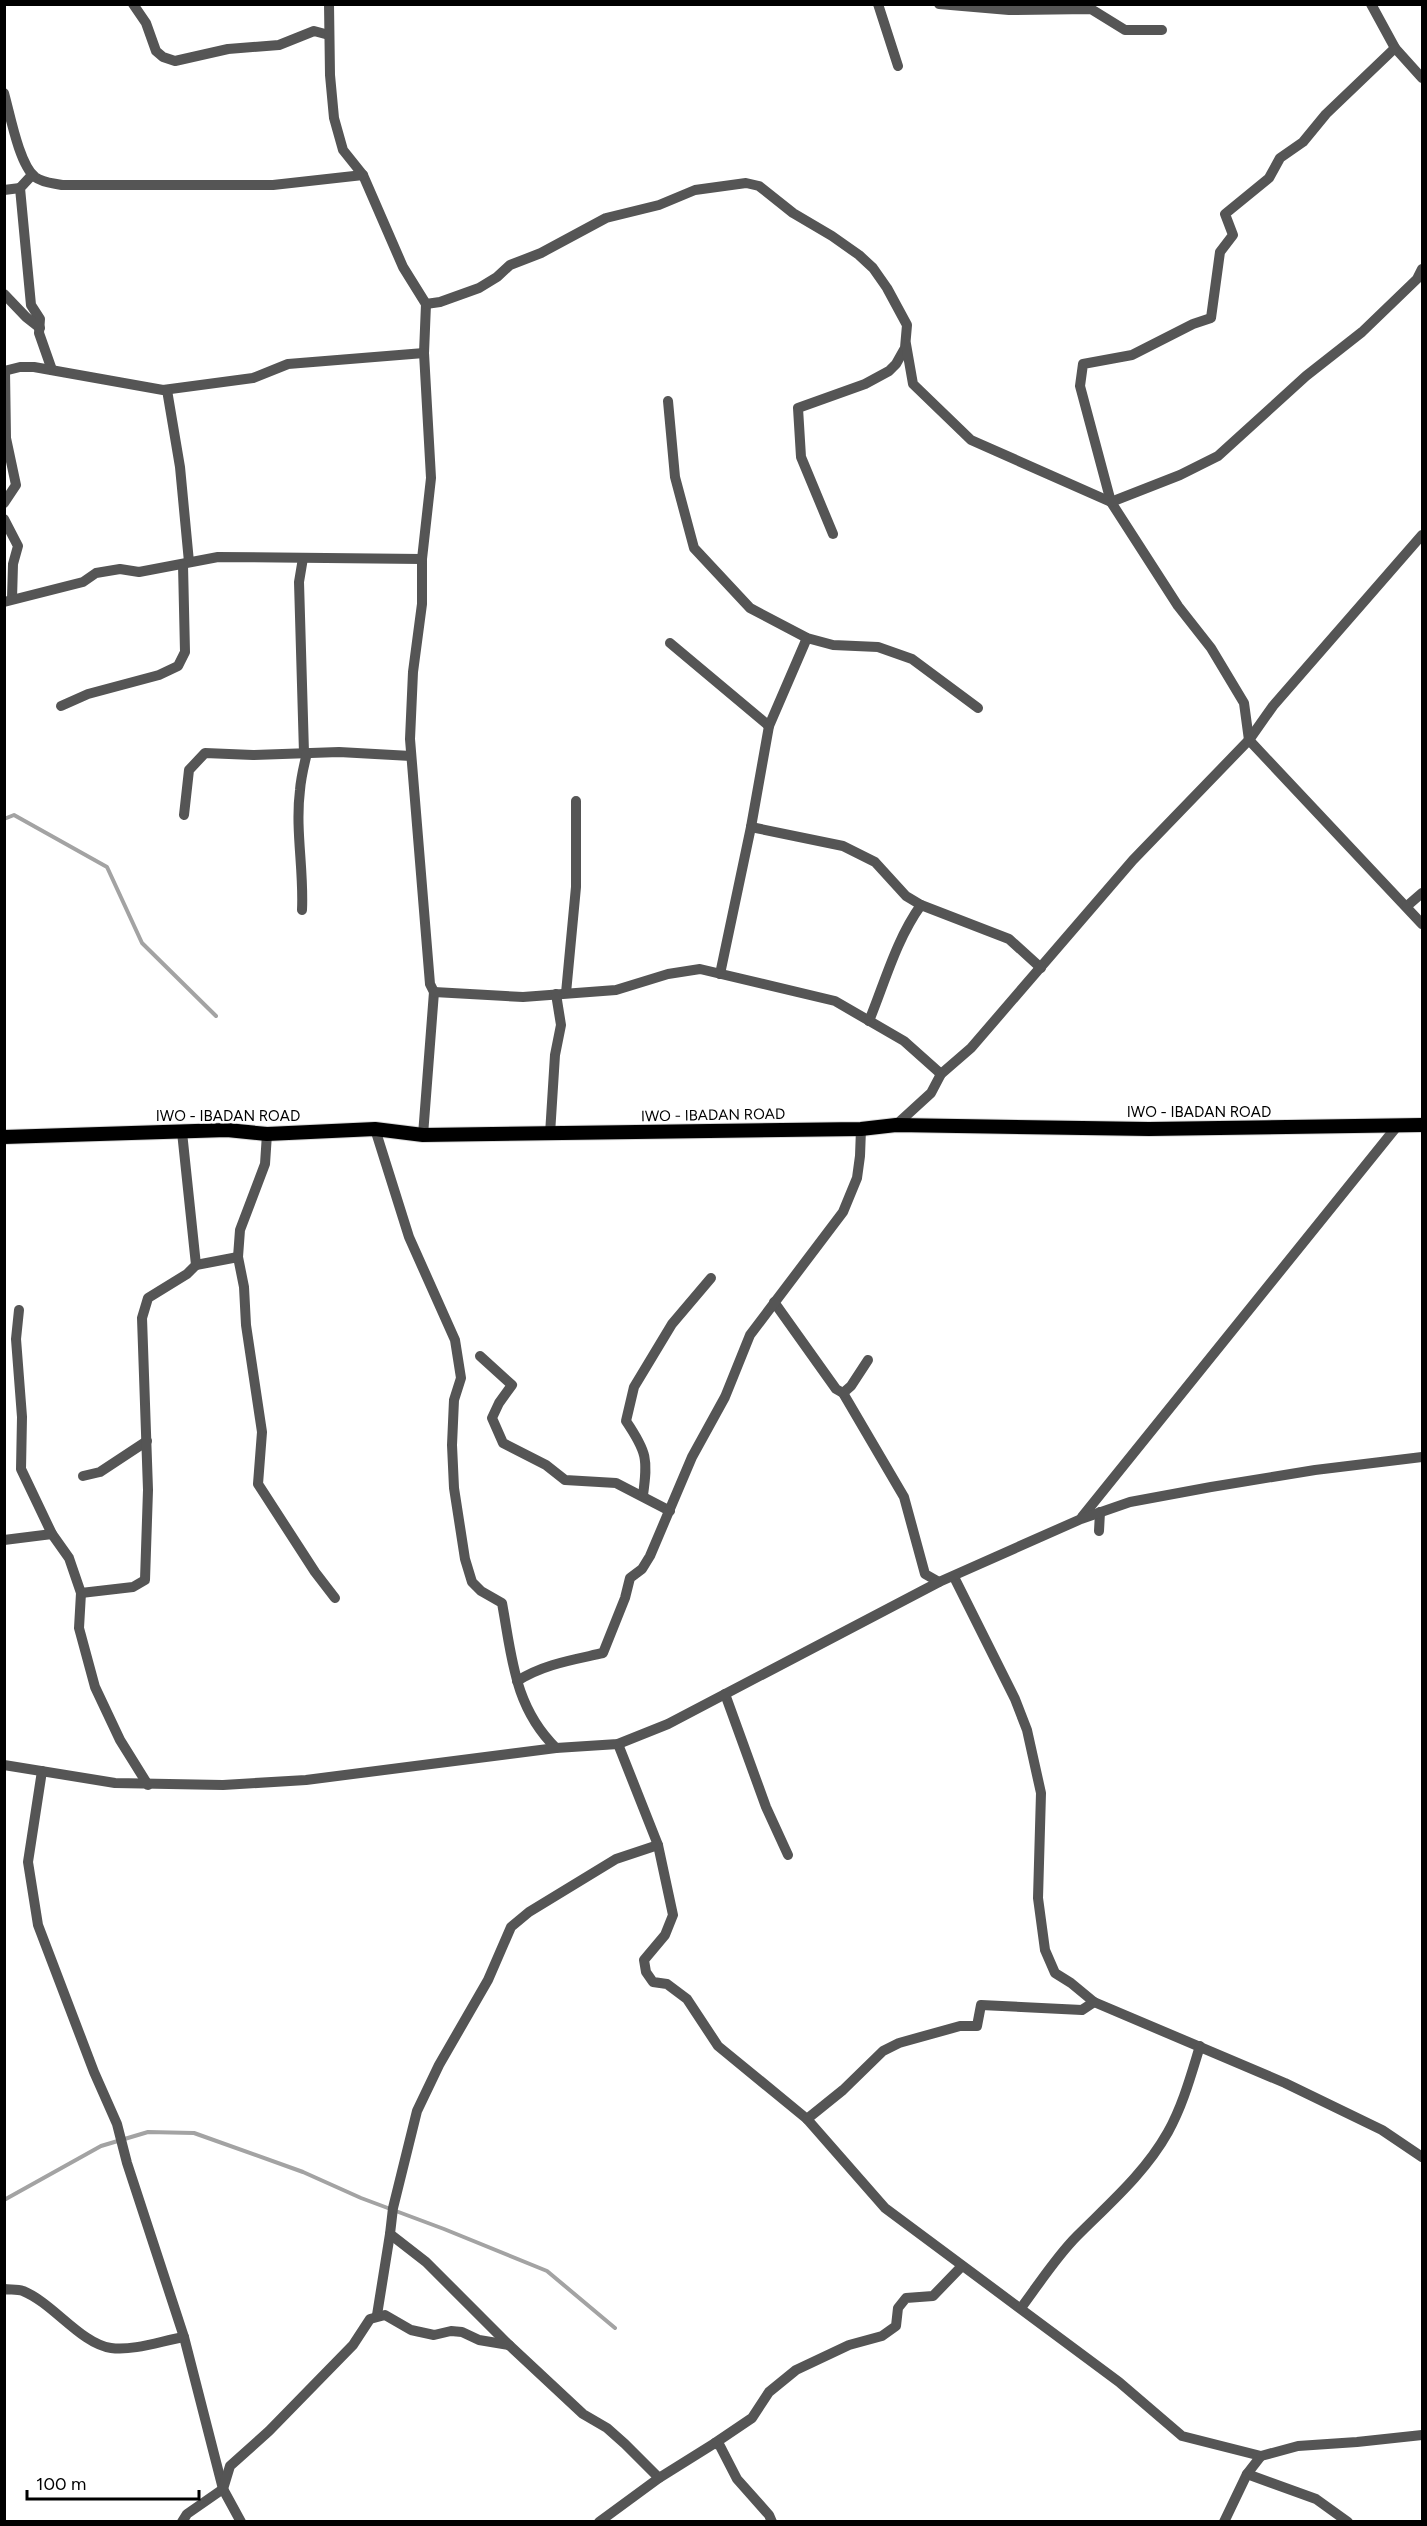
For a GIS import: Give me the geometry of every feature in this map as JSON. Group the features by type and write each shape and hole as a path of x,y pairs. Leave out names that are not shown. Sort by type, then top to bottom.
{"main road":[{"name":"IWO - IBADAN ROAD","path":"4,1137 227,1130 267,1134 375,1130 423,1135 861,1129 896,1125 1149,1129 1422,1125"}],"street":[{"path":"133,4 146,23 156,51 163,57 175,61 228,48 279,45 314,31 329,34"},
{"path":"328,4 334,118 343,150 363,175 403,267 426,304 424,353 431,478 422,559 422,604 412,672 411,756 423,920 430,984 434,992 423,1135"},
{"path":"878,4 898,66"},
{"path":"939,4 1009,10 1091,9 1125,30 1162,30"},
{"path":"1371,4 1395,48 1422,78"},
{"path":"1395,48 1326,114 1303,142 1280,158 1269,178 1225,214 1233,235 1220,252 1211,318 1192,324 1132,355 1083,364 1080,386 1112,502 1178,606 1211,648 1244,703 1249,740 1315,813 1422,924"},
{"path":"4,93 24,160 32,175 41,181 62,185 273,185 363,175"},
{"path":"4,190 20,188 32,175"},
{"path":"426,304 440,302 479,288 497,277 510,265 541,253 606,218 659,205 695,190 746,183 759,186 793,213 859,255 873,268 887,288 907,326 905,348 889,371 865,384 798,408 801,457 833,534"},
{"path":"20,188 30,295 32,305 40,319 39,333 52,370"},
{"path":"906,341 913,384 971,440 1112,502 1180,475 1218,456 1306,376 1362,332 1417,279 1422,269"},
{"path":"4,294 26,318 40,328"},
{"path":"4,503 16,485 6,438 5,371 20,367 34,367 168,390 253,378 288,364 424,353"},
{"path":"62,706 88,694 159,675 178,666 185,652 186,564 180,467 168,390"},
{"path":"668,401 675,477 694,548 750,608 807,638 833,645 878,647 912,659 978,708"},
{"path":"4,519 18,546 8,600 83,582 96,573 120,569 139,572 218,557 422,559"},
{"path":"896,1125 930,1093 941,1074 971,1048 1133,860 1249,740 1273,706 1422,538"},
{"path":"302,910 303,884 298,819 305,753 299,582 303,558"},
{"path":"720,974 751,827 769,726 807,638"},
{"path":"670,643 769,726"},
{"path":"184,814 189,770 205,753 253,755 339,752 411,756"},
{"path":"550,1134 555,1055 561,1025 561,994 576,887 576,801"},
{"path":"751,827 843,846 875,862 906,896 921,905 1009,939 1041,968"},
{"path":"1407,906 1422,893"},
{"path":"869,1021 888,976 894,954 921,905"},
{"path":"434,992 523,997 615,990 668,974 700,969 835,1001 904,1041 941,1074"},
{"path":"1081,1519 1398,1125"},
{"path":"517,1681 563,1660 603,1653 625,1598 630,1578 642,1569 650,1556 692,1457 725,1397 750,1335 843,1212 857,1178 861,1129"},
{"path":"375,1130 409,1237 455,1340 460,1378 454,1400 452,1456 454,1488 465,1559 472,1582 481,1591 502,1603 508,1651 525,1705 540,1732 556,1748"},
{"path":"182,1132 196,1265"},
{"path":"267,1134 265,1164 240,1230 238,1257 244,1287 246,1325 262,1432 258,1484 315,1572 335,1598"},
{"path":"81,1593 133,1587 145,1581 148,1490 142,1318 148,1298 187,1275 196,1265 238,1257"},
{"path":"643,1495 647,1465 642,1444 626,1421 634,1387 672,1324 711,1278"},
{"path":"774,1302 836,1389 843,1393 904,1497 925,1574 939,1581"},
{"path":"19,1310 16,1339 22,1417 21,1469 52,1534 69,1558 81,1593 79,1628 95,1687 120,1740 148,1785"},
{"path":"480,1356 512,1385 492,1418 503,1443 546,1465 565,1480 616,1483 670,1511"},
{"path":"843,1393 851,1386 868,1360"},
{"path":"83,1476 100,1472 147,1441"},
{"path":"4,1765 87,1780 148,1785 223,1785 306,1780 556,1748 618,1744 668,1724 939,1581 954,1577 1100,1512 1130,1502 1211,1487 1315,1470 1422,1457"},
{"path":"1099,1531 1100,1512"},
{"path":"4,1540 52,1534"},
{"path":"954,1577 1028,1730 1041,1793 1038,1898 1045,1950 1055,1973 1094,2002 1285,2083 1382,2130 1422,2157"},
{"path":"725,1694 766,1807 788,1855"},
{"path":"618,1744 658,1845 673,1915 665,1935 644,1960 646,1972 653,1982 667,1984 687,1999 718,2046 807,2120 885,2208 1119,2382 1182,2436 1261,2456 1298,2446 1411,2438 1422,2434"},
{"path":"42,1771 28,1862 38,1925 94,2072 117,2124 127,2163 184,2337 223,2489 241,2522"},
{"path":"377,2316 392,2214 417,2111 439,2065 488,1980 511,1927 529,1912 616,1859 658,1845"},
{"path":"807,2120 843,2090 883,2051 899,2043 960,2026 977,2026 981,2005 1082,2010 1094,2002"},
{"path":"1021,2308 1076,2236 1113,2203 1154,2154 1168,2131 1185,2093 1200,2046"},
{"path":"390,2234 426,2262 509,2345 583,2414 607,2428 659,2478"},
{"path":"599,2522 659,2478 752,2418 769,2392 796,2370 849,2345 882,2336 896,2326 898,2308 906,2298 933,2296 962,2266"},
{"path":"4,2289 21,2290 51,2308 87,2338 108,2348 123,2348 184,2337"},
{"path":"182,2522 187,2514 223,2489 230,2466 269,2431 353,2345 370,2319 385,2315 411,2330 434,2335 451,2331 462,2332 479,2340 509,2345"},
{"path":"715,2443 720,2446 737,2479 769,2515 772,2522"},
{"path":"1224,2522 1247,2475 1261,2456"},
{"path":"1247,2475 1316,2499 1348,2522"}],"waterway":[{"path":"4,819 14,815 107,867 142,943 216,1016"},
{"path":"4,2200 101,2146 148,2132 194,2133 303,2172 361,2198 547,2271 615,2328"}]}
